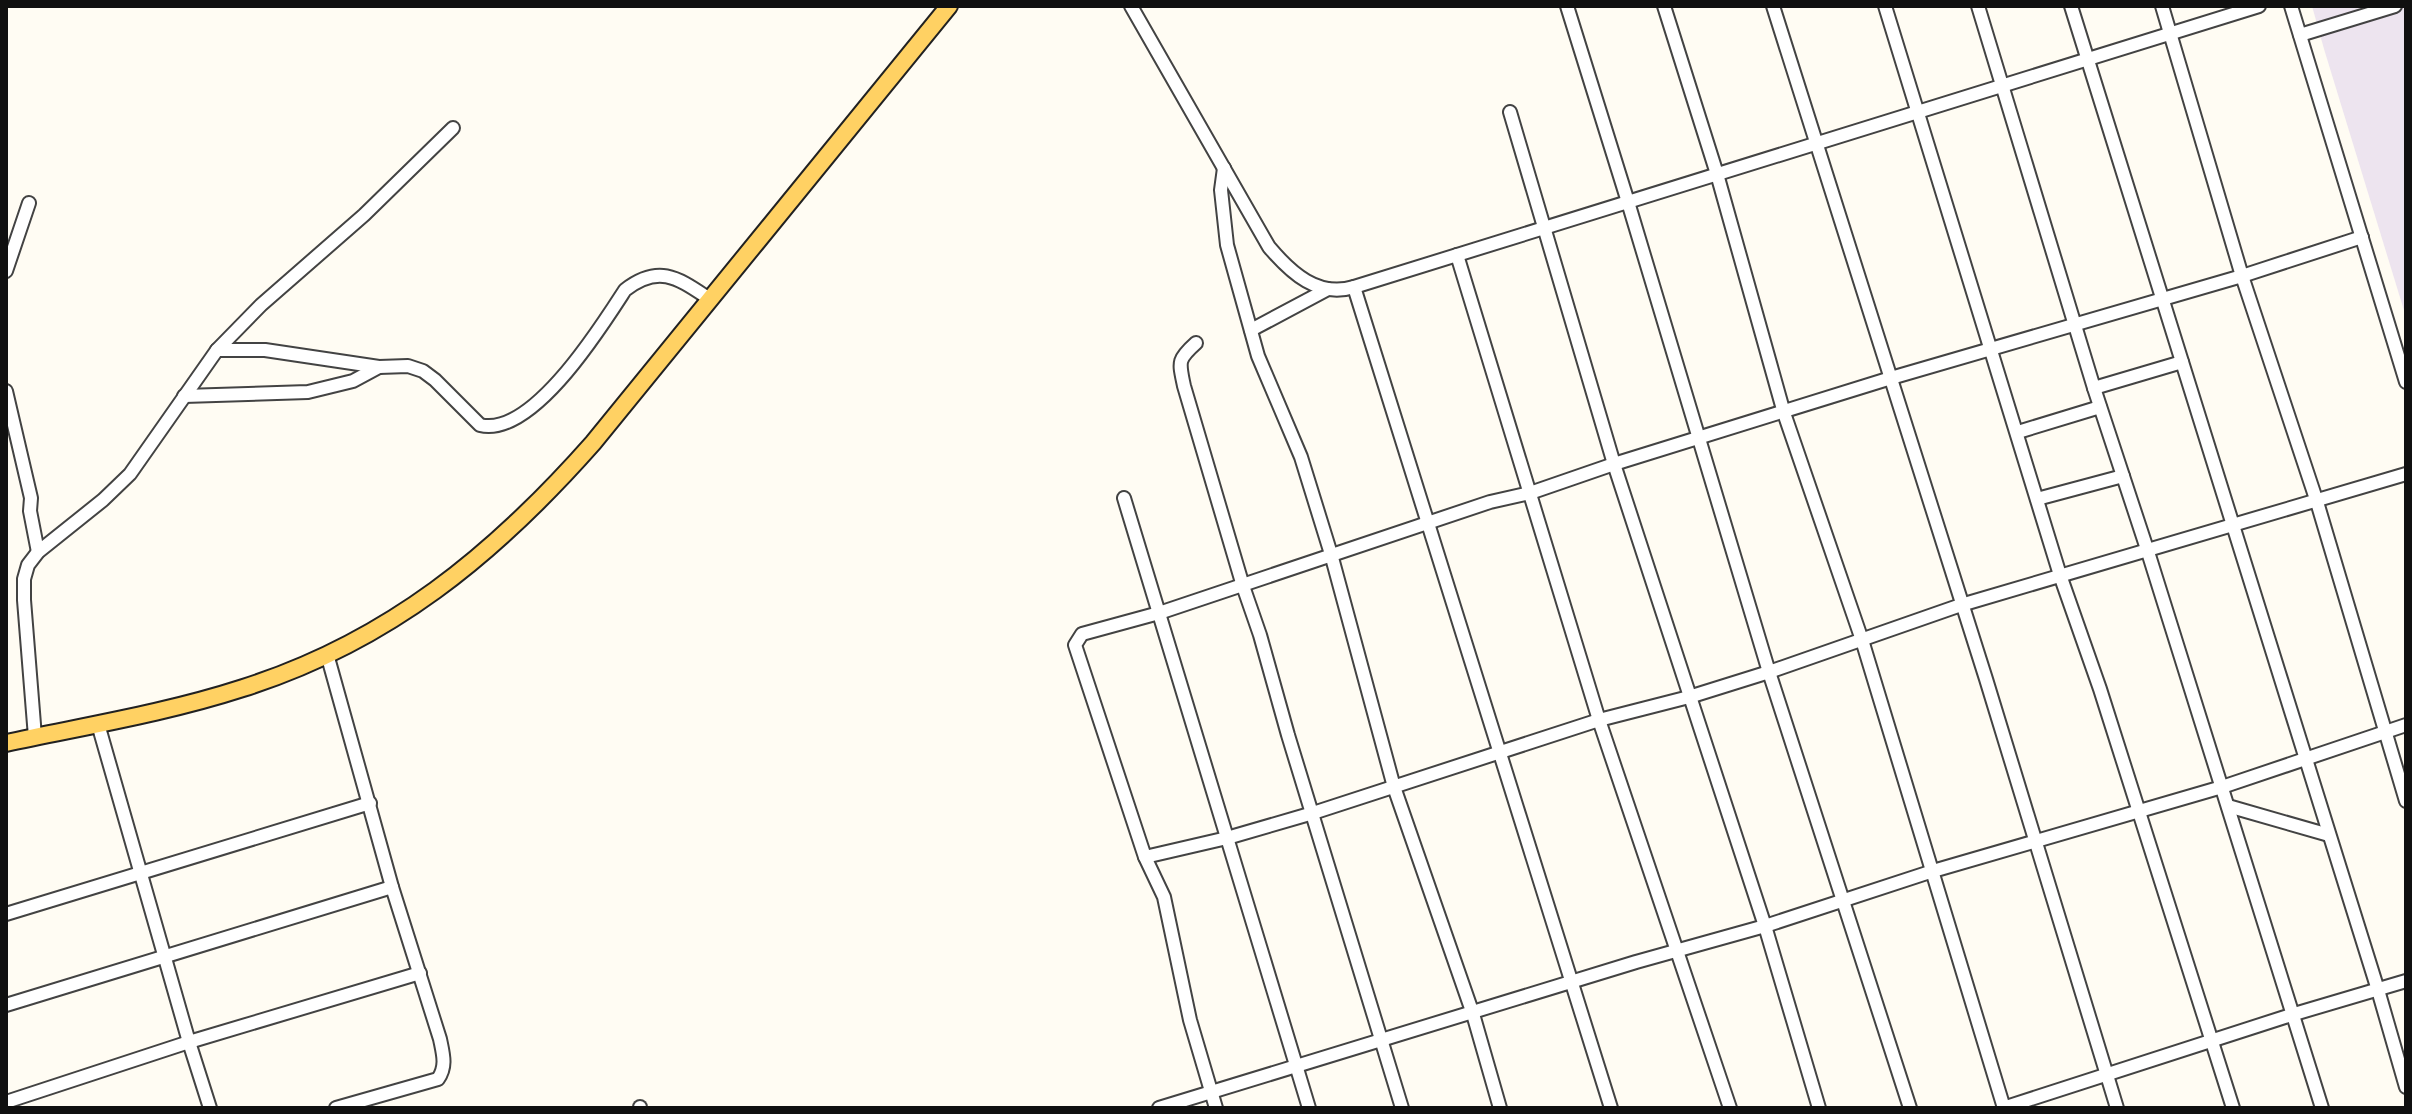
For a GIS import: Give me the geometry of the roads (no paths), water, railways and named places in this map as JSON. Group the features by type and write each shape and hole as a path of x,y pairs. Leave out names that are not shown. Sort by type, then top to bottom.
{"main road":[{"path":"6,743 234,691 327,654 410,609 456,577 538,504 583,455 949,6"}],"street":[{"path":"1131,6 1269,247 1286,267 1308,283 1328,289 1354,287 2259,6"},
{"path":"1567,6 1769,672 1910,1108"},
{"path":"1664,6 1717,174 1784,413 1862,640 2004,1108 2406,981"},
{"path":"1773,6 2117,1108"},
{"path":"1885,6 2060,575 2140,812 2233,1108"},
{"path":"1978,6 2094,388 2322,1108"},
{"path":"2071,6 2406,1087"},
{"path":"2162,6 2242,276 2317,502 2406,801"},
{"path":"2291,6 2406,382"},
{"path":"2300,35 2395,6"},
{"path":"1510,112 1614,464 1765,926 1819,1108"},
{"path":"35,737 24,579 28,565 38,552 130,474 217,350 261,305 364,215 453,128"},
{"path":"1224,168 1221,190 1227,245 1258,356 1301,457 1331,554 1394,787 1473,1014 1500,1108"},
{"path":"6,271 29,203"},
{"path":"1216,1108 1190,1020 1164,897 1145,857 1075,645 1082,634 1243,586 1490,502 1530,493 1891,378 2076,326 2362,237"},
{"path":"1457,255 1599,720 1730,1108"},
{"path":"217,350 265,350 379,367 408,366 423,371 480,425 497,426 516,417 565,375 625,290 635,283 656,276 677,278 711,300"},
{"path":"1354,287 1611,1108"},
{"path":"1251,330 1328,289"},
{"path":"1196,343 1185,353 1180,364 1243,586 1402,1108"},
{"path":"2094,388 2182,362"},
{"path":"184,396 308,392 353,381 379,367"},
{"path":"6,391 31,498 30,511 38,552"},
{"path":"2018,432 2100,407"},
{"path":"1145,857 1313,813 1500,750 1769,672 1961,605 2406,474"},
{"path":"2037,499 2123,476"},
{"path":"1124,498 1309,1108"},
{"path":"327,654 392,887 440,1039 444,1071 438,1079 336,1108"},
{"path":"98,724 210,1108"},
{"path":"1159,1108 1296,1064 1765,926 1933,871 2222,787 2406,725"},
{"path":"6,914 370,803"},
{"path":"2228,806 2329,835"},
{"path":"6,1005 392,887"},
{"path":"6,1102 189,1042 420,973"}]}
